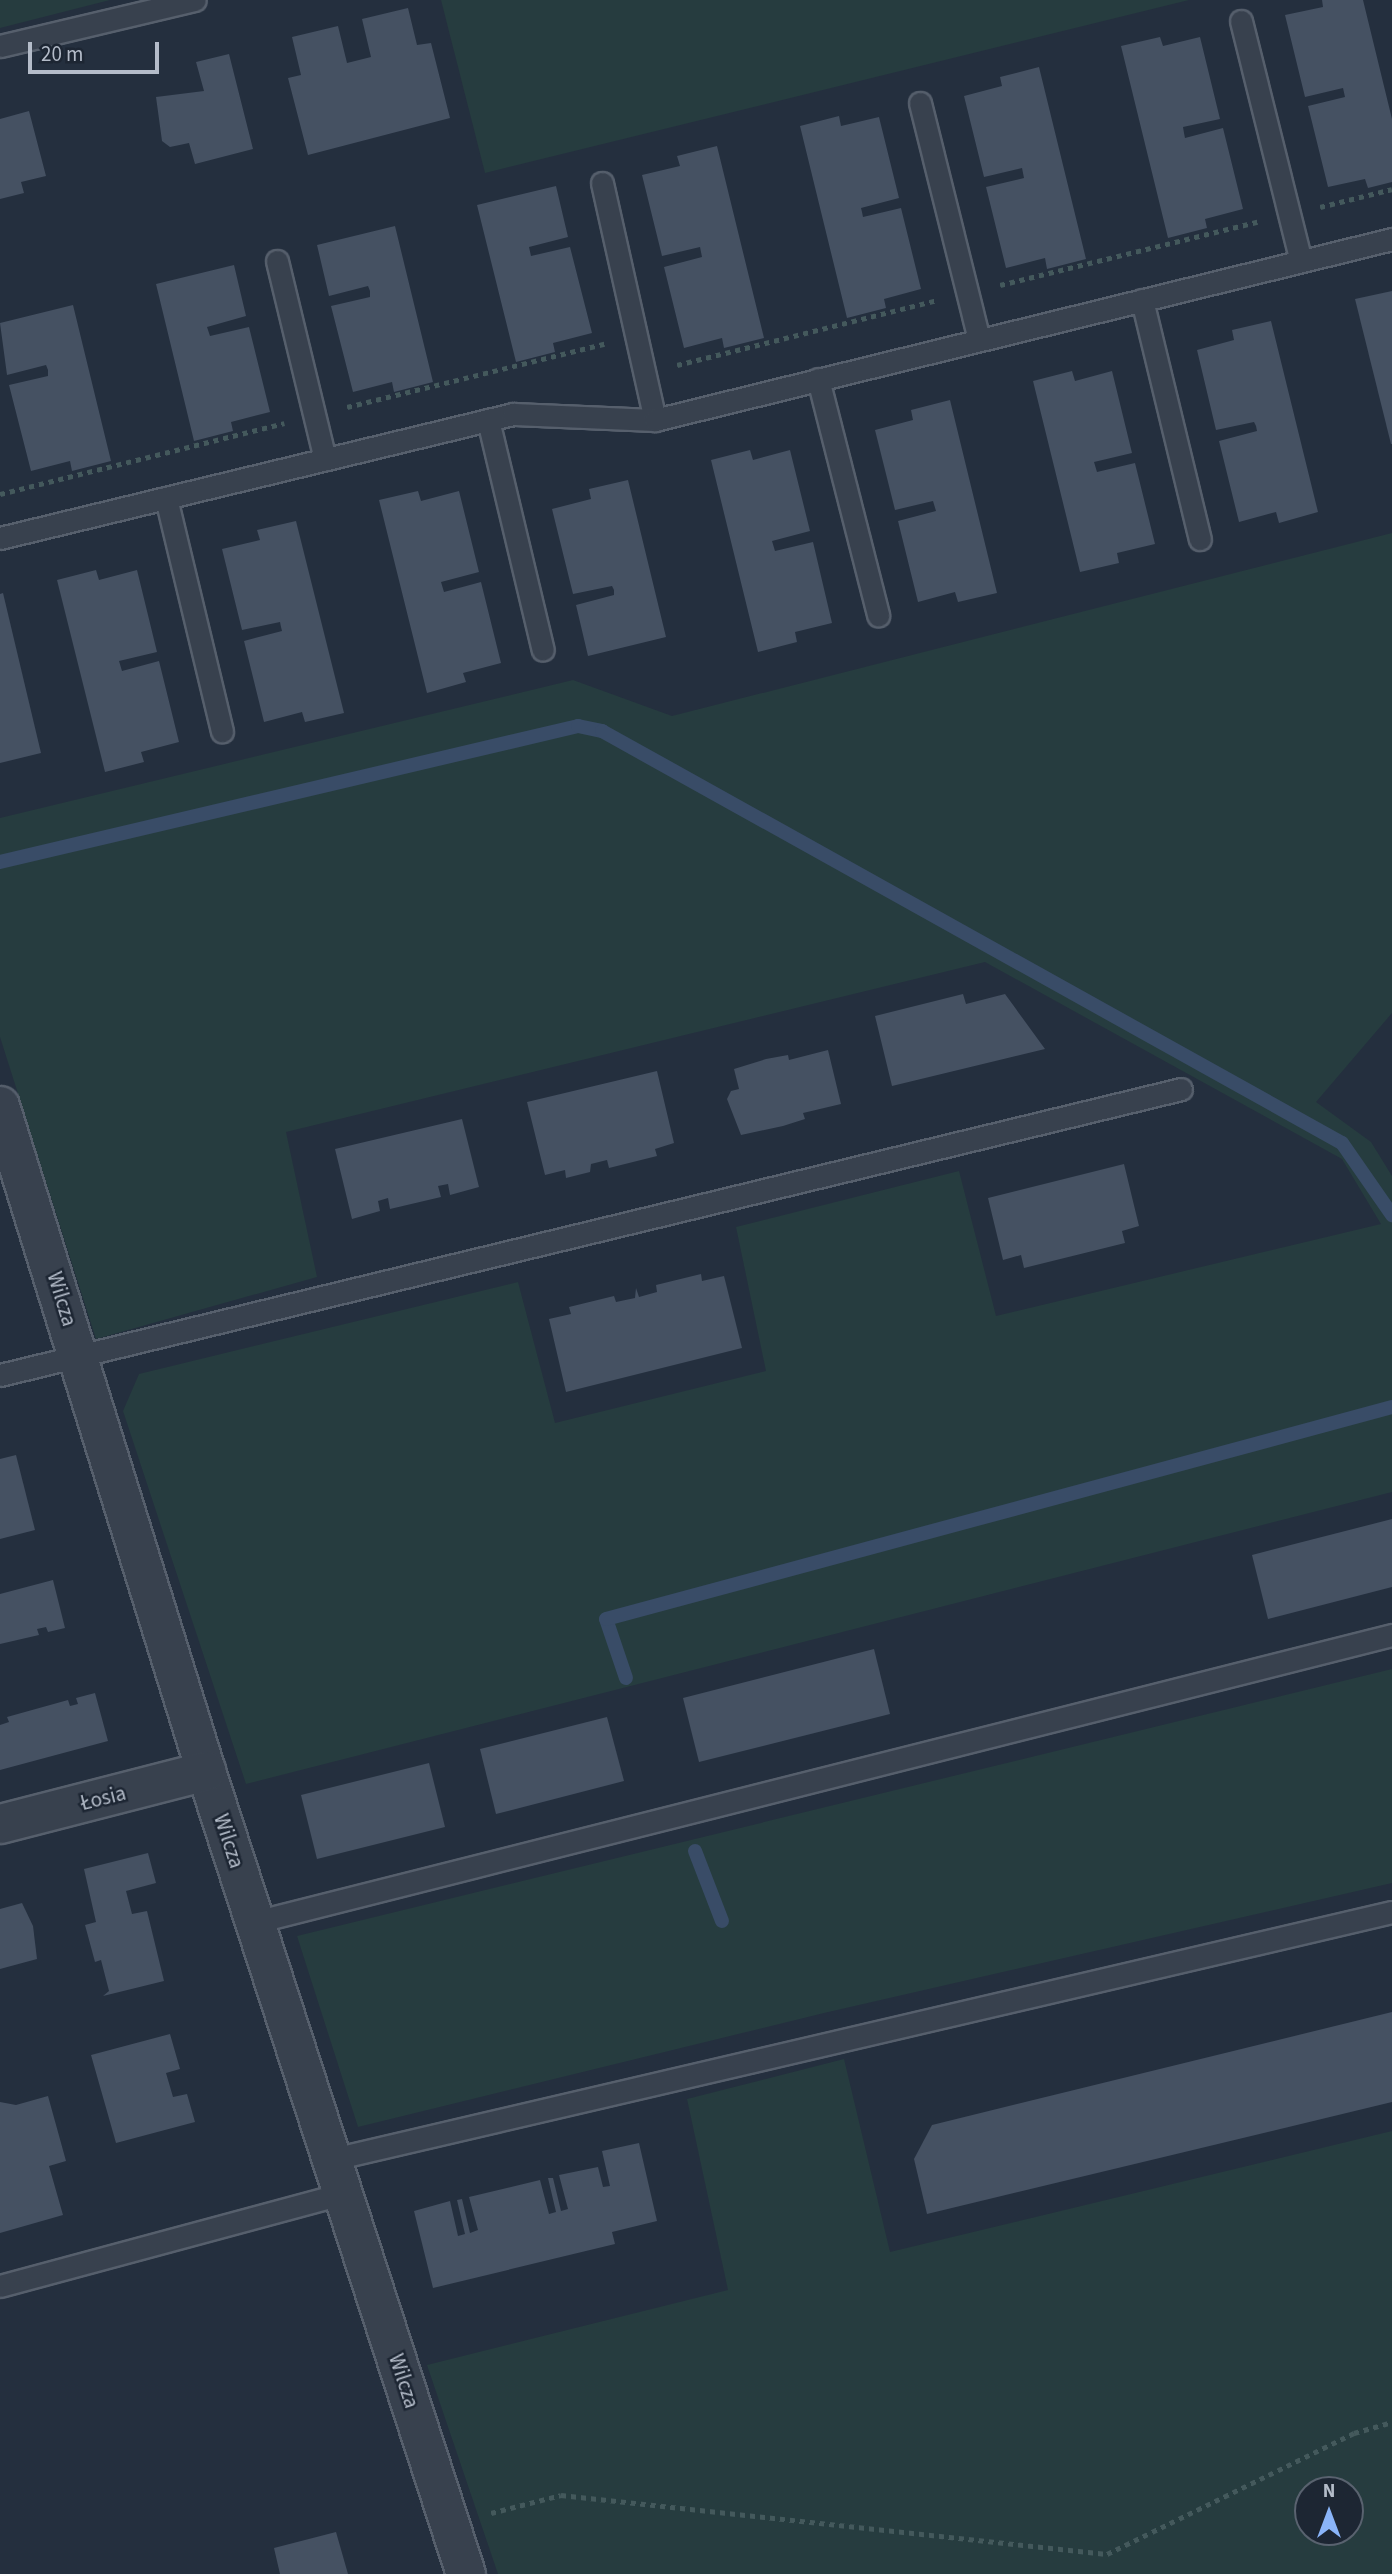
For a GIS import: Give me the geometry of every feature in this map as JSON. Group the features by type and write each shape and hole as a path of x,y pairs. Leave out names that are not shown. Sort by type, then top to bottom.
{"street":[{"name":"Wilcza","path":"0,1106 10,1169 79,1355 206,1772 466,2574"},
{"name":"Łosia","path":"0,1824 206,1772"}],"lane":[{"path":"0,46 195,0"},
{"path":"1241,21 1301,261"},
{"path":"920,103 979,340"},
{"path":"602,183 655,420"},
{"path":"0,536 513,414 655,420 1392,239"},
{"path":"277,261 325,459"},
{"path":"1142,300 1200,539"},
{"path":"818,379 878,615"},
{"path":"488,420 543,650"},
{"path":"166,498 222,731"},
{"path":"0,1375 1181,1089"},
{"path":"255,1922 1392,1635"},
{"path":"0,2286 338,2176 1392,1912"}],"path":[{"path":"0,494 621,340 667,368 1392,189"},
{"path":"449,2523 561,2495 1107,2554 1354,2433 1392,2422"}],"green space":[{"path":"0,0 110,0 0,28"},
{"path":"441,0 1189,0 485,173"},
{"path":"1392,533 1392,1013 1316,1102 1371,1142 1392,1176 1392,1492 246,1784 123,1411 139,1374 518,1282 555,1423 766,1371 736,1227 959,1171 996,1316 1381,1224 1342,1159 985,962 286,1132 317,1277 96,1339 0,1037 0,818 573,680 672,716"},
{"path":"1392,1669 1392,1883 824,2013 358,2127 297,1936"},
{"path":"844,2059 890,2252 1392,2131 1392,2574 498,2574 427,2365 728,2290 687,2099"}],"building":[{"path":"1322,0 1363,0 1392,119 1392,182 1368,188 1365,179 1328,187 1308,106 1345,97 1343,88 1305,97 1285,15 1323,7"},
{"path":"408,8 417,45 431,43 450,118 308,155 288,78 301,75 292,37 338,26 347,63 371,57 362,19"},
{"path":"1160,37 1163,46 1200,37 1220,119 1183,127 1185,138 1223,128 1243,209 1205,219 1207,228 1168,238 1121,46"},
{"path":"229,54 253,149 195,164 189,143 170,147 162,141 156,97 204,91 196,62"},
{"path":"1039,67 1086,259 1047,269 1045,258 1006,268 986,187 1024,178 1022,168 984,177 964,96 1002,86 1000,77"},
{"path":"29,111 46,176 21,182 24,193 0,199 0,119"},
{"path":"839,116 841,126 879,117 899,198 861,208 863,217 901,208 921,289 884,299 886,308 847,318 800,126"},
{"path":"717,146 764,338 724,348 722,338 684,348 664,267 702,257 700,247 662,256 642,175 680,166 677,156"},
{"path":"556,186 568,237 529,247 531,256 570,247 592,333 553,343 555,352 516,362 477,205"},
{"path":"395,226 433,382 394,392 392,382 353,392 331,306 370,297 370,291 368,286 329,296 317,245"},
{"path":"234,265 246,316 207,327 210,336 249,327 270,412 231,422 233,431 194,441 156,284"},
{"path":"1392,291 1392,444 1391,444 1355,299"},
{"path":"73,305 111,461 72,471 70,461 31,471 9,385 48,376 48,370 46,365 7,375 0,323"},
{"path":"1271,321 1318,512 1279,523 1276,512 1239,522 1219,441 1257,431 1256,426 1254,422 1216,430 1197,350 1234,340 1232,330"},
{"path":"1072,371 1075,381 1112,371 1132,453 1094,462 1097,472 1135,463 1155,544 1117,553 1119,563 1080,572 1033,381"},
{"path":"950,400 997,593 958,602 955,592 918,602 898,521 936,511 933,501 895,510 875,430 913,420 911,410"},
{"path":"750,450 753,460 790,450 810,531 772,541 775,551 813,542 832,623 795,632 797,642 758,652 711,460"},
{"path":"628,480 666,637 588,656 576,605 614,595 614,590 612,586 573,594 552,509 591,499 589,489"},
{"path":"418,491 421,501 459,491 479,572 441,582 444,592 481,582 501,663 463,673 466,682 427,693 379,500"},
{"path":"296,521 344,713 305,722 302,712 264,722 244,641 282,631 280,622 242,630 222,549 260,540 257,530"},
{"path":"96,570 99,580 137,570 157,652 119,661 122,671 159,661 179,742 141,752 144,762 105,772 57,580"},
{"path":"3,593 41,753 0,763 0,594"},
{"path":"963,994 966,1004 1005,994 1045,1049 892,1086 875,1016"},
{"path":"828,1050 841,1104 803,1113 805,1119 783,1126 741,1135 727,1099 731,1091 739,1089 734,1069 766,1059 788,1055 789,1060"},
{"path":"657,1071 674,1143 655,1149 657,1156 609,1168 607,1160 591,1164 590,1172 566,1178 565,1170 545,1175 527,1102"},
{"path":"462,1119 479,1187 450,1195 448,1184 438,1186 441,1197 390,1209 388,1198 378,1201 380,1211 352,1219 335,1149"},
{"path":"1124,1164 1139,1226 1122,1231 1125,1243 1024,1268 1021,1255 1003,1260 988,1198"},
{"path":"701,1274 702,1281 724,1276 742,1348 566,1392 549,1319 571,1314 569,1307 614,1296 616,1302 635,1298 636,1288 639,1297 657,1292 656,1285"},
{"path":"16,1455 35,1530 0,1539 0,1459"},
{"path":"1392,1519 1392,1587 1268,1619 1252,1555"},
{"path":"53,1580 65,1628 48,1632 46,1627 37,1629 39,1635 0,1644 0,1594"},
{"path":"874,1649 890,1714 699,1762 683,1698"},
{"path":"95,1693 108,1741 0,1770 0,1725 9,1722 7,1717 68,1700 70,1706 78,1704 76,1698"},
{"path":"607,1717 624,1781 496,1814 480,1749"},
{"path":"429,1763 445,1827 317,1859 301,1795"},
{"path":"148,1853 156,1883 126,1891 132,1914 147,1911 164,1981 103,1996 109,1991 101,1960 95,1962 85,1925 96,1922 84,1869"},
{"path":"22,1903 33,1926 37,1959 0,1969 0,1909"},
{"path":"1392,2012 1392,2102 927,2214 914,2159 932,2125"},
{"path":"170,2034 180,2069 166,2073 173,2097 187,2094 195,2122 116,2143 91,2055"},
{"path":"48,2096 66,2161 49,2166 63,2215 0,2233 0,2102 16,2105"},
{"path":"639,2143 657,2221 612,2232 615,2244 433,2288 414,2211 450,2201 458,2236 465,2234 457,2200 462,2199 470,2233 478,2230 469,2197 540,2180 549,2214 556,2212 548,2178 553,2178 561,2211 568,2209 559,2175 598,2167 603,2187 610,2186 602,2151"},
{"path":"336,2532 348,2574 280,2574 274,2548"}],"waterway":[{"path":"0,862 578,726 602,731 1342,1143 1392,1215"},
{"path":"626,1678 606,1619 1392,1407"},
{"path":"695,1851 722,1921"}]}
